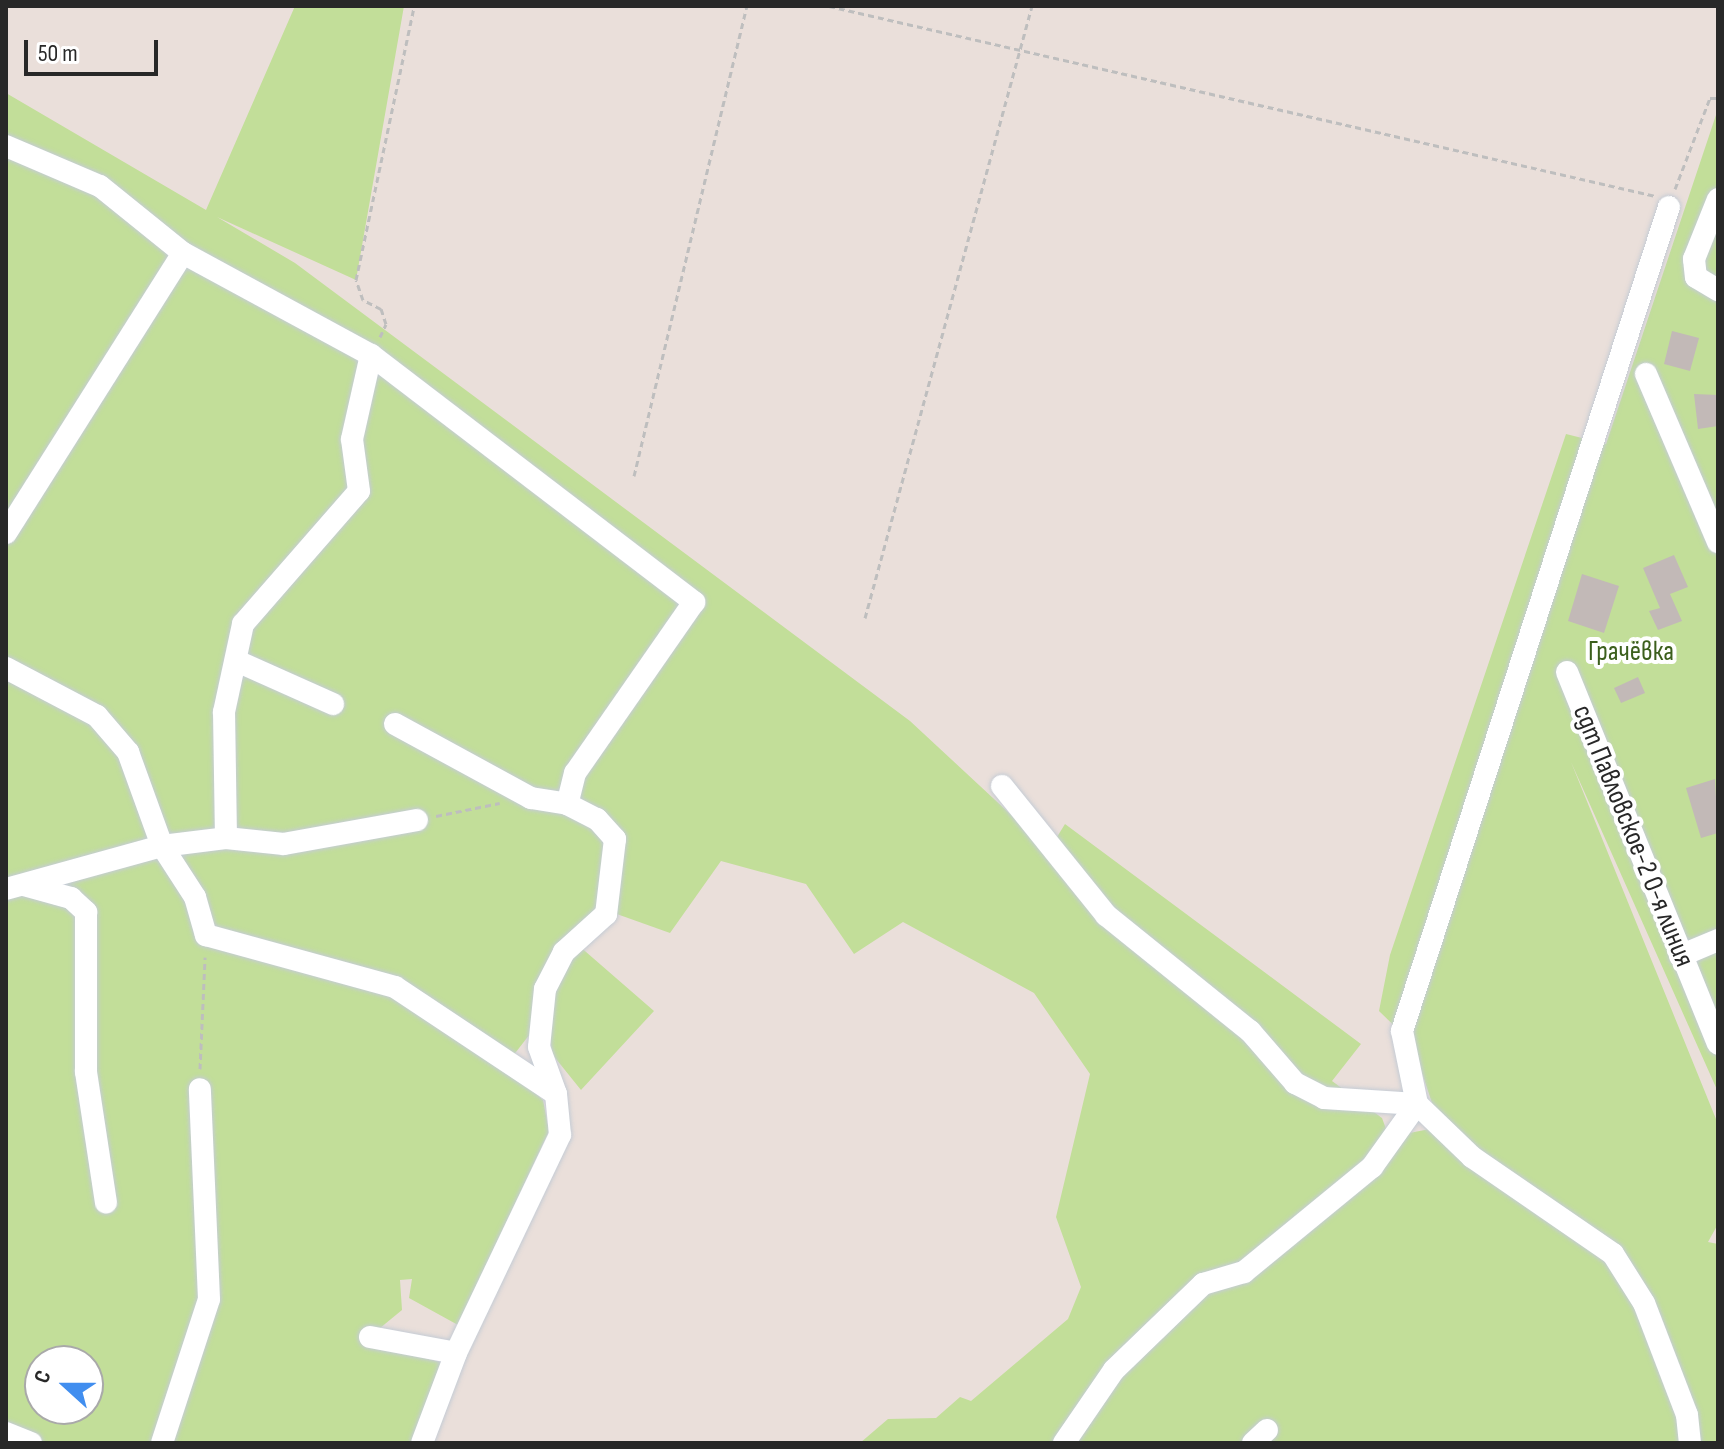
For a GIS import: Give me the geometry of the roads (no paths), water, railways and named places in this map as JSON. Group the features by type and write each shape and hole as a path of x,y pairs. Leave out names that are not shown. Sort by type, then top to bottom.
{"street":[{"path":"6,146 100,186 183,253 371,355 694,602 575,773 567,804"},
{"path":"1718,199 1694,259 1696,277 1718,290"},
{"path":"1669,207 1402,1031 1417,1104 1472,1157 1613,1254 1644,1303 1687,1415 1690,1443"},
{"path":"6,533 183,253"},
{"path":"226,838 224,712 239,662 243,624 255,603 359,491 352,439 371,355"},
{"path":"1646,374 1718,542"},
{"path":"239,662 333,704"},
{"path":"6,668 97,716 128,752 162,846 195,897 206,935 395,987 556,1094"},
{"name":"сдт Павловское-2 0-я линия","path":"1567,672 1718,1043"},
{"path":"395,724 531,798 567,804 615,839 615,876 606,914 564,952 545,989 539,1047 556,1094 560,1135 456,1353 422,1443"},
{"path":"1002,786 1106,915 1250,1031 1295,1083 1324,1098 1417,1104"},
{"path":"16,888 162,846 226,838 284,844 417,820"},
{"path":"16,888 71,898 86,912 86,1072 106,1202"},
{"path":"1680,956 1718,940"},
{"path":"162,1443 209,1299 200,1089"},
{"path":"1064,1443 1114,1370 1203,1284 1244,1272 1372,1167 1417,1104"},
{"path":"370,1337 456,1353"},
{"path":"6,1433 31,1443"}],"park label":[{"name":"Грачёвка","path":"1631,652"}]}
